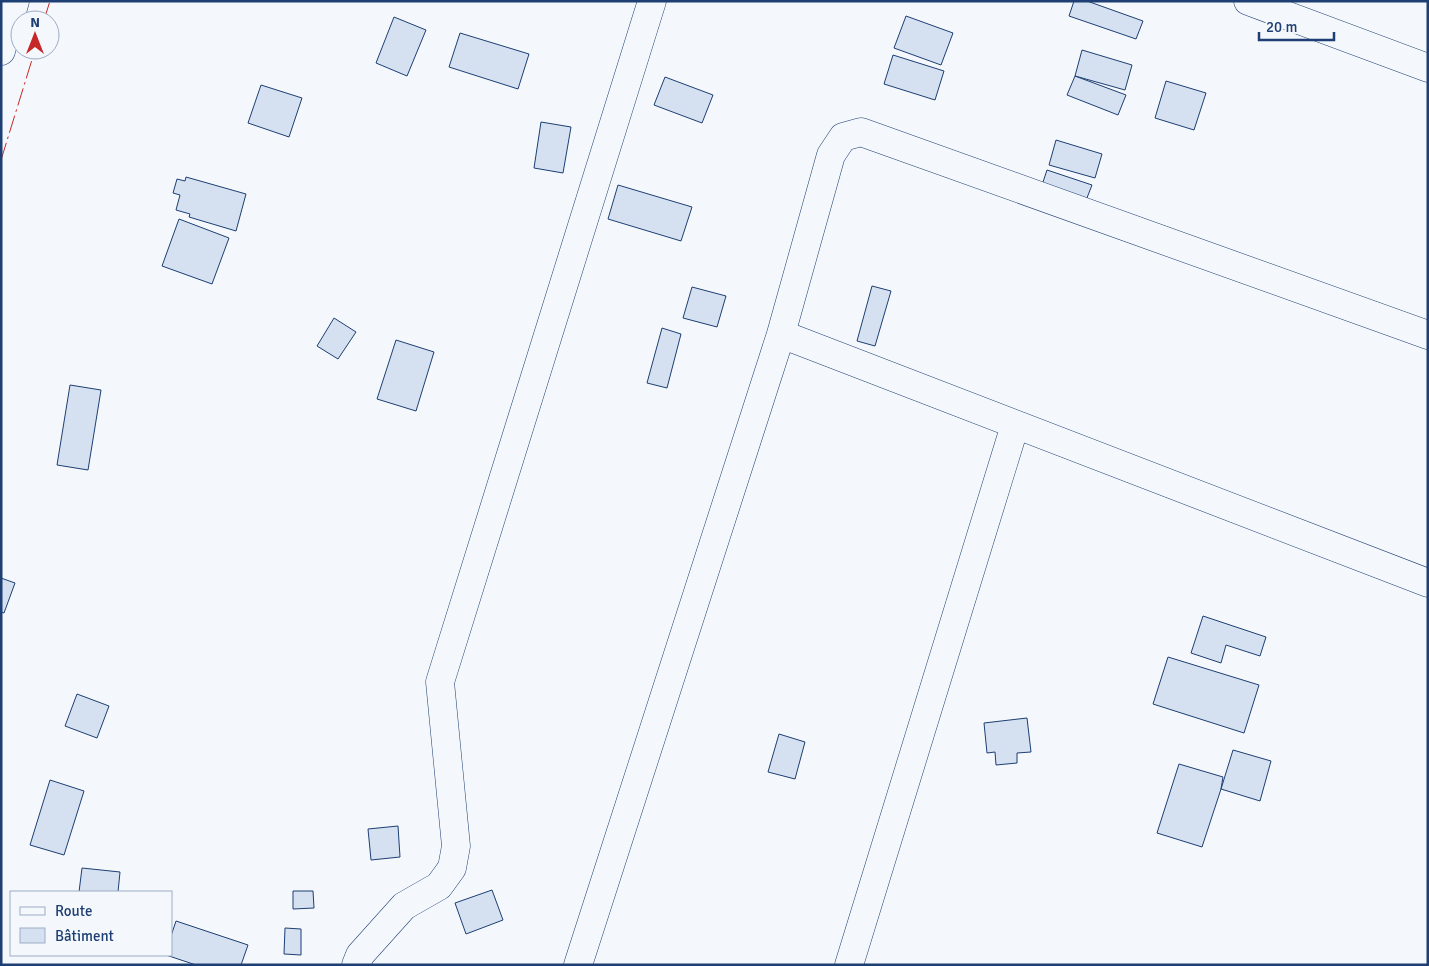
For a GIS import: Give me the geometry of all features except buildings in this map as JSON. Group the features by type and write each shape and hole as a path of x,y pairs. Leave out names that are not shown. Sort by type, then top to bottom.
{"street":[{"path":"1,51 15,1"},
{"path":"356,965 360,956 404,906 439,886 452,868 456,846 440,682 652,1"},
{"path":"1248,1 1428,68"},
{"path":"578,965 781,334 831,155 844,137 861,132 1428,335"},
{"path":"781,334 1428,583"},
{"path":"849,965 1015,425"}],"power":[{"path":"47,10 50,1"},
{"path":"1,160 32,60"}]}
